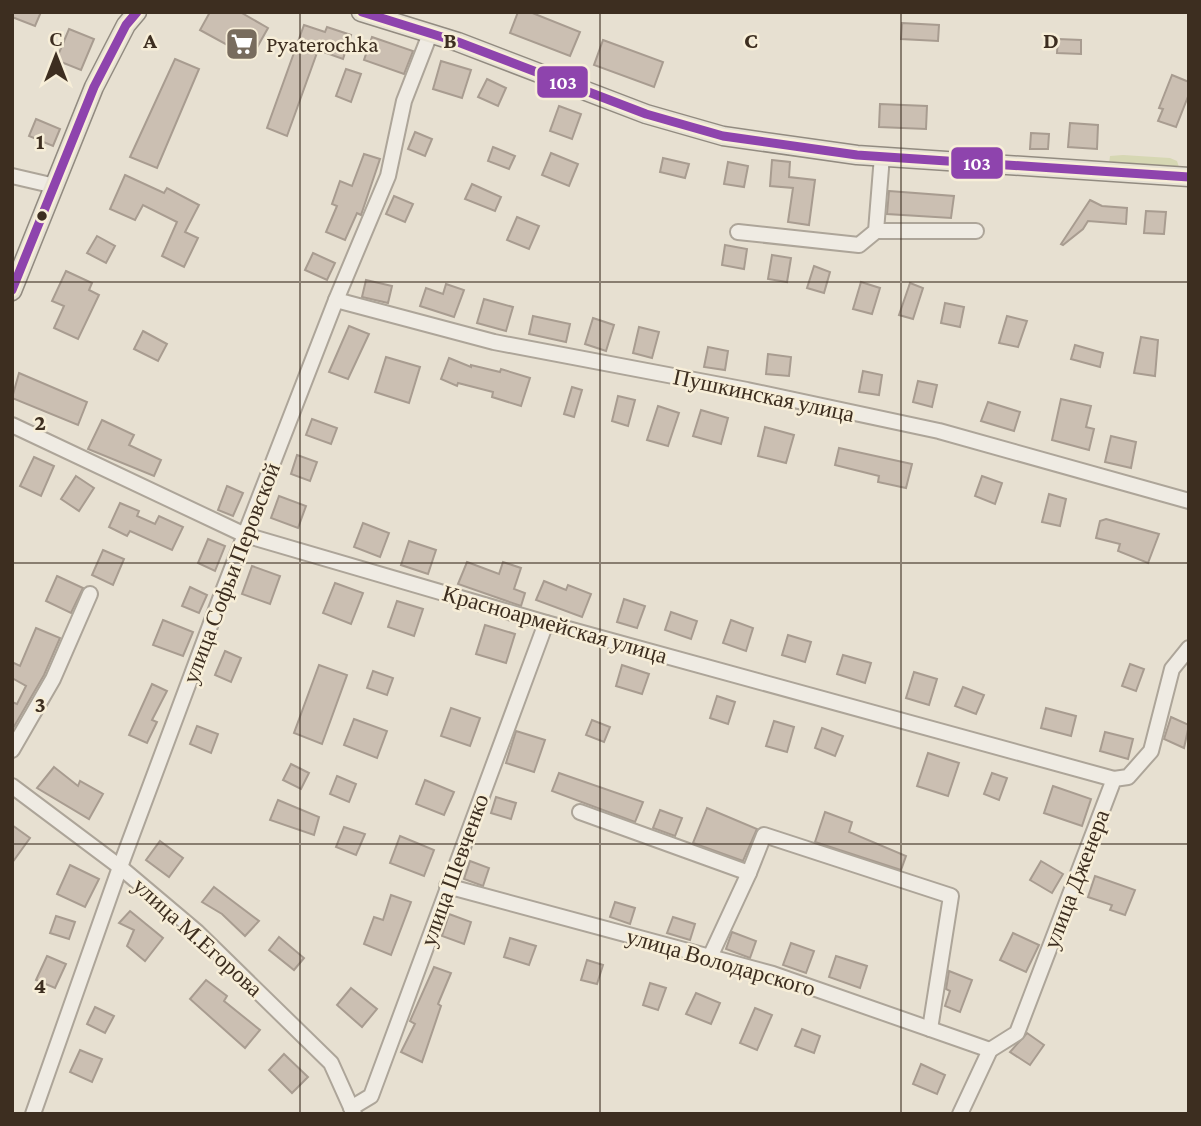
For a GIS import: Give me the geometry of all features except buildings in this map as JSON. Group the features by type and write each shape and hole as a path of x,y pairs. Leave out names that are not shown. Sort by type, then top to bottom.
{"main road":[{"path":"12,291 94,87 126,25 138,12"},
{"path":"361,12 430,34 646,114 723,136 882,156 1189,177"}],"street":[{"name":"улица Софьи Перовской","path":"33,1114 120,867 245,535 336,300 388,176 404,101 430,34"},
{"path":"876,231 882,156"},
{"path":"12,176 55,186"},
{"path":"737,232 859,245 876,231 976,231"},
{"name":"Пушкинская улица","path":"336,300 494,342 747,390 939,432 1189,501"},
{"name":"Красноармейская улица","path":"12,425 245,535 546,623 1114,779"},
{"path":"12,750 53,679 90,594"},
{"name":"улица Шевченко","path":"353,1111 370,1096 546,623"},
{"name":"улица Дженера","path":"960,1114 990,1050 1017,1033 1114,779 1128,777 1151,751 1172,669 1189,648"},
{"name":"улица М.Егорова","path":"12,786 120,867 197,932 331,1063 353,1111"},
{"path":"580,813 749,873"},
{"path":"710,957 764,835 951,896 930,1029"},
{"name":"улица Володарского","path":"447,886 772,974 990,1050"}],"green space":[{"path":"1110,156 1170,158 1177,161 1179,167 1174,169 1109,164"}],"transit line":[{"name":"103","path":"12,290 94,87 126,25 137,12"},
{"name":"103","path":"362,12 458,42 646,114 723,136 857,155 1189,177"}],"place":[{"name":"Pyaterochka","path":"242,44"}]}
